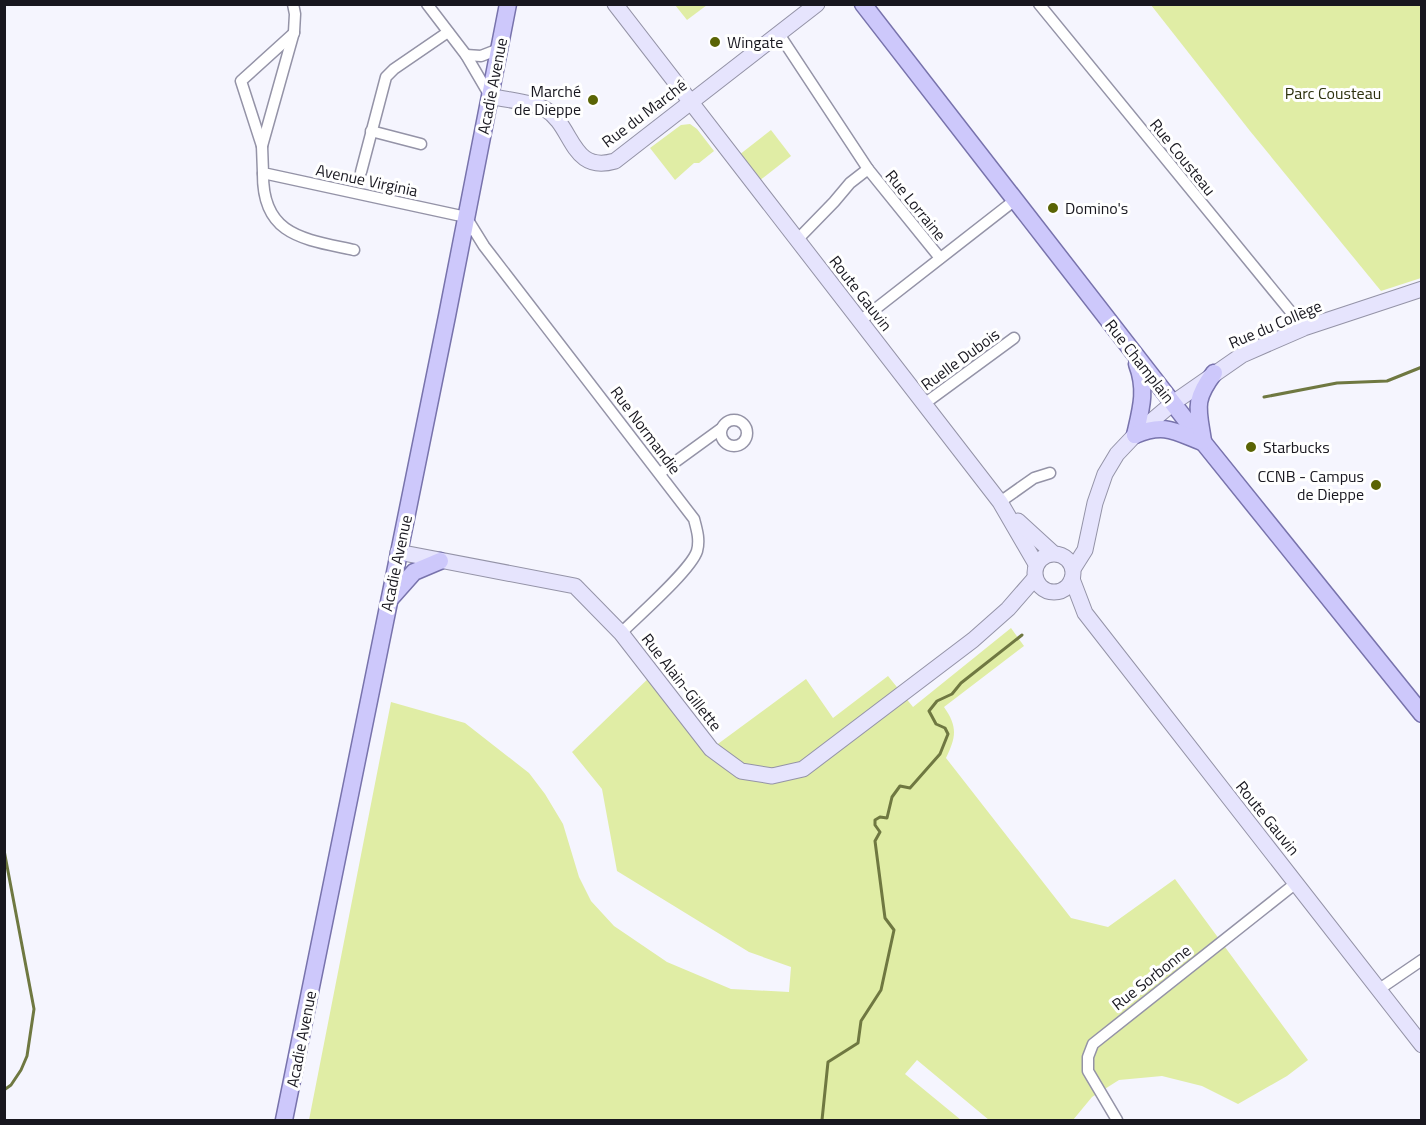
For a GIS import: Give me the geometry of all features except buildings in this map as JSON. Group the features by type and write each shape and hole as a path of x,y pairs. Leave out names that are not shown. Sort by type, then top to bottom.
{"main road":[{"name":"Acadie Avenue","path":"284,1120 445,328 507,4"},
{"name":"Rue Champlain","path":"863,4 1203,442 1422,714"},
{"path":"1132,351 1143,378 1143,400 1135,435"},
{"path":"1135,435 1152,428 1167,429 1203,442 1198,402 1201,390 1214,373"},
{"path":"388,602 414,572 440,561"}],"street":[{"path":"262,146 294,32 293,4"},
{"path":"427,4 466,55 490,96"},
{"name":"Route Gauvin","path":"615,4 1002,504 1057,554"},
{"name":"Rue du Marché","path":"490,96 545,109 554,117 577,151 588,161 602,164 615,161 817,4"},
{"name":"Rue Cousteau","path":"1039,4 1304,328"},
{"path":"294,32 241,81 262,146 265,201 273,215 286,229 305,240 354,250"},
{"name":"Avenue Virginia","path":"361,172 386,77 448,32"},
{"path":"779,34 868,169"},
{"path":"466,55 481,56 499,49"},
{"path":"371,131 421,144"},
{"name":"Rue Lorraine","path":"797,240 850,183 868,169 940,258 860,321"},
{"name":"Avenue Virginia","path":"263,173 466,217"},
{"path":"940,258 1015,200"},
{"name":"Rue Normandie","path":"466,217 484,246 694,519 699,537 696,553 681,574 621,633"},
{"path":"459,248 467,244 484,246"},
{"name":"Rue du Collège","path":"1072,574 1085,550 1095,503 1105,474 1118,454 1135,435 1173,403 1242,355 1304,328 1422,289"},
{"name":"Ruelle Dubois","path":"924,404 1014,338"},
{"path":"660,473 722,428"},
{"path":"1002,504 1034,478 1050,473"},
{"name":"Route Gauvin","path":"1002,504 1035,571"},
{"path":"1057,554 1070,563 1072,574 1066,588 1052,592 1042,588 1035,571 1043,556 1057,554 1087,538"},
{"name":"Rue Alain-Gillette","path":"398,552 575,586 621,633 711,749 741,771 772,776 803,769 973,639 1008,609 1035,571"},
{"name":"Route Gauvin","path":"1072,574 1085,613"},
{"name":"Route Gauvin","path":"1052,592 1085,613 1422,1046"},
{"name":"Rue Alain-Gillette","path":"1008,609 1052,592"},
{"name":"Rue Sorbonne","path":"1117,1120 1088,1071 1088,1058 1093,1044 1296,883"},
{"path":"1378,990 1422,960"}],"green space":[{"path":"675,5 707,5 687,20"},
{"name":"Parc Cousteau","path":"1151,5 1421,5 1421,278 1381,291 1250,131"},
{"path":"690,124 697,129 714,151 699,163 694,163 675,180 650,148 681,125"},
{"path":"771,130 791,156 759,181 739,155"},
{"path":"1011,628 1024,646 944,707 952,720 954,732 946,758 1071,918 1108,927 1175,879 1308,1060 1287,1076 1238,1104 1202,1086 1162,1076 1119,1080 1092,1097 1073,1120 989,1120 917,1060 905,1074 961,1120 309,1120 391,702 465,723 529,773 563,824 579,877 591,901 614,926 667,962 731,989 789,992 791,967 749,952 617,871 602,789 572,752 653,674 711,749 806,679 833,718 888,676 913,707"}],"waterway":[{"path":"1264,397 1337,383 1387,381 1422,367"},
{"path":"822,1120 828,1062 858,1043 861,1021 881,990 894,930 885,918 875,841 880,832 875,825 875,820 880,817 887,818 892,797 900,786 910,788 940,754 948,734 945,728 936,724 929,711 937,701 952,694 961,683 1022,635"},
{"path":"4,850 34,1009 27,1056 11,1085 4,1090"}],"place":[{"name":"Wingate","path":"715,42"},
{"name":"Marché de Dieppe","path":"593,100"},
{"name":"Domino's","path":"1053,208"},
{"name":"Starbucks","path":"1251,447"},
{"name":"CCNB - Campus de Dieppe","path":"1376,485"}]}
